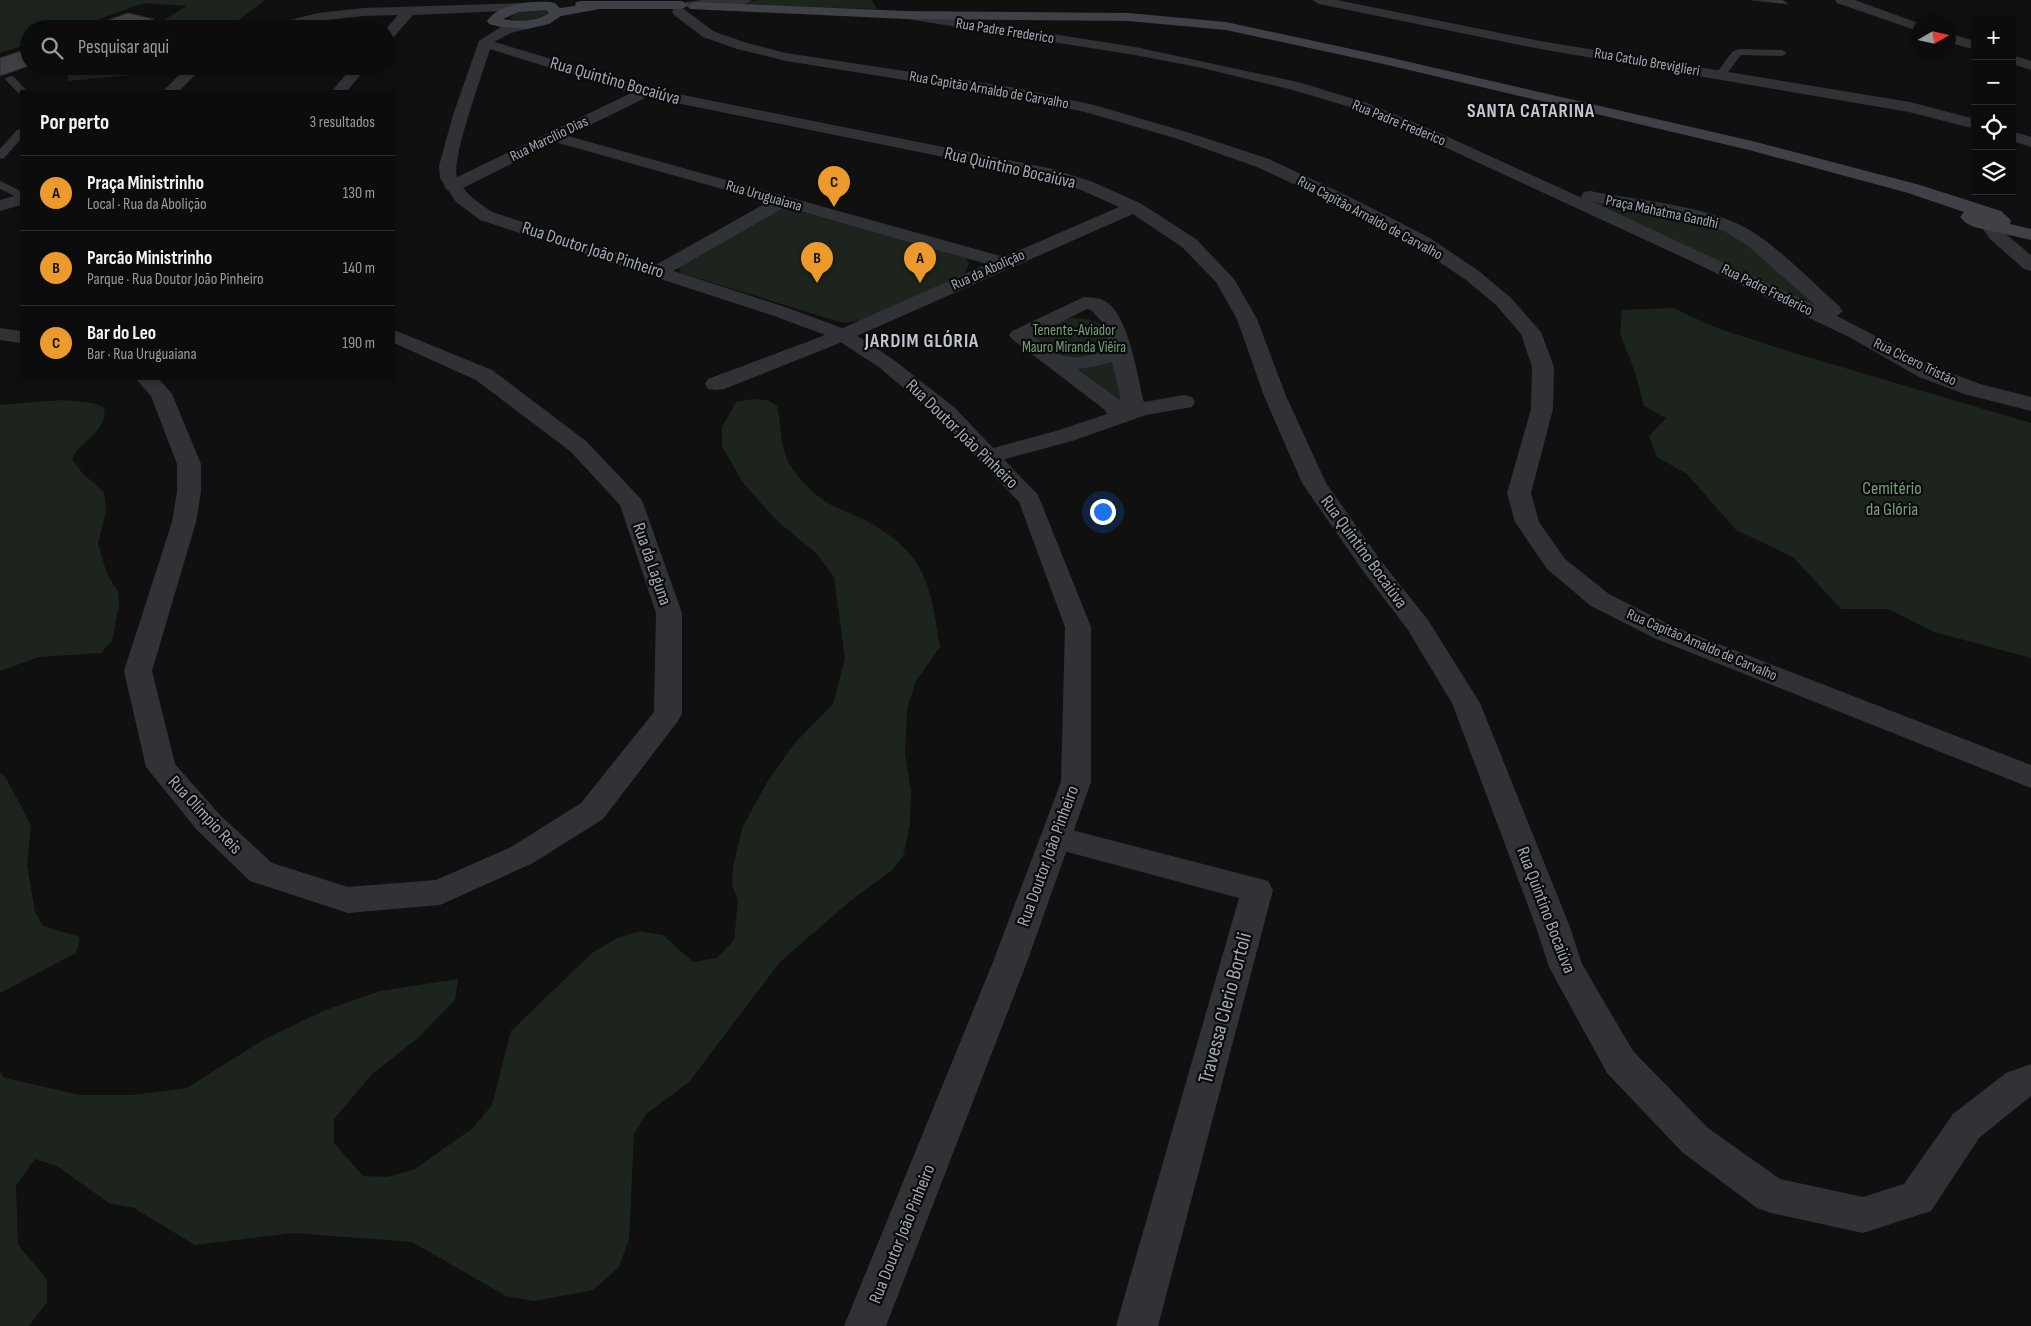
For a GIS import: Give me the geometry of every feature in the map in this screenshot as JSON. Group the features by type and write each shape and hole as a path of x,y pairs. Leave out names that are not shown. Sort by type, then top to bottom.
{"main road":[{"path":"490,31 502,14 543,5 684,7 741,4 906,15 1128,17 1226,26 1361,55 1752,146 1862,176 1987,220 2031,233"},
{"path":"490,31 508,24 529,24 552,17 543,5"}],"street":[{"name":"Rua Catulo Breviglieri","path":"1319,0 1477,33 1910,107 1971,123"},
{"path":"1842,0 1911,24"},
{"path":"306,20 364,12 463,10 543,5"},
{"name":"Rua Capitão Arnaldo de Carvalho","path":"684,7 708,34 742,46 786,57 1018,93 1088,108 1184,136 1263,163 1344,201 1423,242 1481,282 1503,301 1531,332 1543,367 1542,409 1520,493 1527,522 1556,564 1600,600 1663,632 2031,777"},
{"name":"Rua Quintino Bocaiúva","path":"463,10 484,14 490,31 645,92 1047,173 1087,186 1134,207 1189,243 1224,279 1247,319 1275,396 1314,483 1372,566 1419,626 1466,703 1553,926 1566,967 1620,1062 1695,1140 1771,1195 1863,1216 1917,1198 1966,1126 2019,1084 2031,1080"},
{"path":"395,27 408,12"},
{"name":"Rua Padre Frederico","path":"906,15 1135,51 1293,85 1362,106 1548,188 1858,334"},
{"path":"453,186 449,178 447,166 461,115 490,31 506,30 529,24"},
{"path":"1956,40 1971,45"},
{"path":"2015,60 2031,66"},
{"path":"171,90 187,75"},
{"path":"340,90 353,75"},
{"name":"Rua Marcílio Dias","path":"453,186 645,92"},
{"name":"Rua Uruguaiana","path":"554,136 1003,263"},
{"path":"2016,137 2031,142"},
{"name":"Rua Doutor João Pinheiro","path":"453,186 462,198 486,216 781,312 842,335 887,364 947,413 1030,500 1078,627 1076,782 1002,980 865,1326"},
{"name":"Praça Mahatma Gandhi","path":"1548,188 1696,216 1730,227 1755,242 1858,334"},
{"path":"0,206 20,199"},
{"path":"659,271 783,201"},
{"name":"Rua da Abolição","path":"716,384 842,335 1134,207"},
{"path":"1987,220 1996,235 2031,265"},
{"path":"1084,303 1097,304 1102,307 1110,316 1120,344 1133,407 1125,415 1019,335 1084,303"},
{"path":"0,334 20,337"},
{"name":"Rua Cícero Tristão","path":"1858,334 1927,372 1972,389 2031,404"},
{"name":"Rua da Laguna","path":"395,336 484,374 578,446 631,503 669,613 668,714 592,811 522,855 440,892"},
{"path":"1049,358 1072,362 1094,360 1110,354 1120,344"},
{"name":"Rua Olímpio Reis","path":"148,380 161,394 189,464 189,492 184,522 138,671 161,767 208,822 261,872 348,900 440,892"},
{"path":"990,456 1064,436 1147,408 1184,402"},
{"name":"Travessa Clerio Bortoli","path":"1056,838 1257,890 1137,1326"}],"lane":[{"path":"1721,74 1735,54 1739,52 1782,53"},
{"path":"10,79 21,90"},
{"path":"0,156 20,133"},
{"path":"0,185 20,195"}],"green space":[{"path":"0,0 265,0 238,20 164,20 187,6 144,3 97,20 20,20 20,47 0,53"},
{"path":"759,0 872,0 877,9 723,4"},
{"path":"544,9 549,12 535,19 519,21 510,18 521,11"},
{"path":"68,75 131,75 68,81"},
{"path":"1574,196 1693,218 1724,229 1747,242 1829,316"},
{"path":"782,207 958,254 966,259 969,264 964,274 867,320 843,323 681,273 679,270 680,266"},
{"name":"Cemitério da Glória","path":"1673,308 1714,327 1794,353 2031,423 2031,658 1934,632 1889,609 1841,609 1793,557 1736,530 1687,474 1657,457 1649,436 1666,418 1644,406 1634,369 1620,334 1622,310"},
{"name":"Tenente-Aviador Mauro Miranda Viêira","path":"1075,318 1099,323 1108,329 1117,340 1099,357 1059,359 1031,337 1034,331 1062,319"},
{"path":"1111,355 1126,406 1059,362"},
{"path":"753,399 767,400 777,406 785,453 792,468 805,484 827,503 865,520 885,532 913,558 922,572 928,587 940,647 916,681 907,709 905,754 911,791 910,824 903,857 890,872 850,901 780,962 689,1082 646,1114 634,1134 629,1239 619,1267 593,1290 534,1301 506,1296 412,1242 294,1233 195,1245 134,1208 109,1203 57,1166 35,1159 16,1185 18,1245 47,1279 47,1302 29,1326 0,1326 0,1073 5,1078 80,1095 132,1095 187,1088 263,1040 323,1011 380,991 458,979 455,1000 418,1038 372,1074 334,1119 334,1143 363,1176 388,1177 415,1169 473,1128 492,1105 511,1031 592,953 615,939 640,931 663,935 693,962 717,958 734,940 738,900 732,885 733,867 742,828 769,779 794,744 833,704 845,659 834,577 817,554 776,520 743,483 722,446 722,427 736,402"},
{"path":"62,400 93,403 103,407 105,414 99,428 72,459 83,474 103,491 105,499 106,511 98,544 107,574 118,592 119,605 112,641 101,653 39,657 0,671 0,405"},
{"path":"0,772 6,778 31,825 27,865 35,912 43,926 80,937 76,953 0,993"}],"building":[{"path":"1751,0 1782,0 1788,4"},
{"path":"128,13 154,19 151,20 108,20"},
{"path":"20,51 20,69 0,76 0,58"}],"place":[{"name":"Bar do Leo","path":"834,207"},
{"name":"Parcão Ministrinho","path":"817,283"},
{"name":"Praça Ministrinho","path":"920,283"}],"district":[{"name":"SANTA CATARINA","path":"1531,111"},
{"name":"JARDIM GLÓRIA","path":"922,341"}]}
